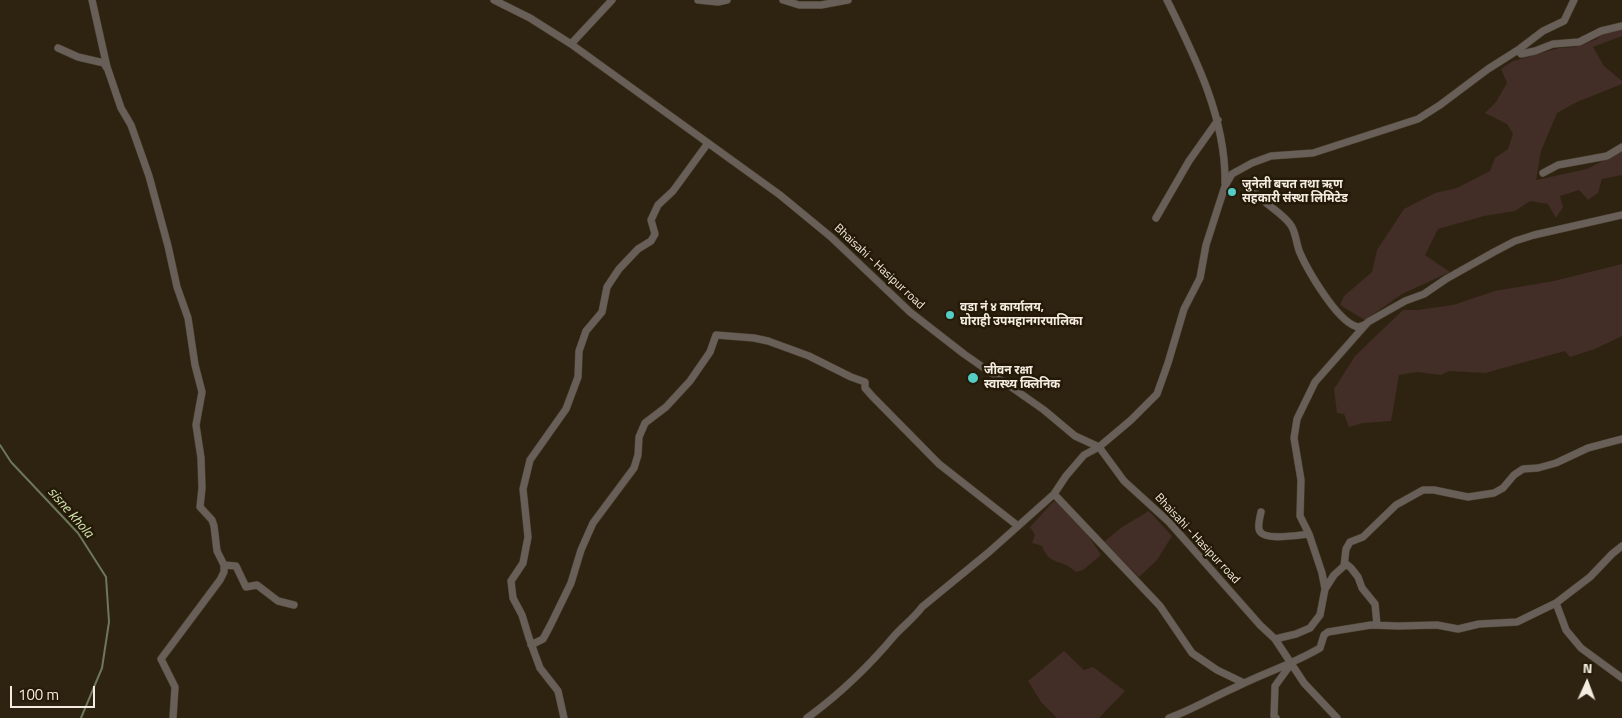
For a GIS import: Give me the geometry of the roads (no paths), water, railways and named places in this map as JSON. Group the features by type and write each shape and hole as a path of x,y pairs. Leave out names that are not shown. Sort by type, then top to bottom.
{"street":[{"path":"92,0 107,67 121,108 131,125 149,176 177,287 188,318 195,365 202,392 196,425 201,458 202,488 200,507 212,520 217,551 224,565 224,572 220,580 161,659 175,687 173,718"},
{"name":"Bhaisahi - Hasipur road","path":"494,0 530,18 571,44 708,143 806,216 850,254 896,300 964,354 1044,410 1075,436 1098,447 1124,481 1169,522 1260,625 1275,639 1304,683 1337,718"},
{"path":"571,44 612,0"},
{"path":"698,0 718,2 727,0"},
{"path":"783,0 799,5 821,5 848,0"},
{"path":"1167,0 1191,50 1218,120 1226,162 1225,186"},
{"path":"807,718 840,692 873,661 922,607 1054,494 1084,455 1098,447 1131,420 1157,394 1184,309 1200,278 1206,245 1225,186 1232,174 1252,163 1271,156 1313,153 1418,119 1543,31 1564,21 1574,0"},
{"path":"1518,50 1521,54 1553,44 1578,42 1602,31 1622,26"},
{"path":"58,48 78,57 104,63 107,67"},
{"path":"1156,218 1189,161 1218,120"},
{"path":"564,718 558,691 540,668 522,615 513,598 511,581 523,563 528,537 523,489 530,460 566,409 578,377 579,351 586,330 602,312 607,287 619,269 638,249 651,241 655,234 651,220 658,205 673,191 708,143"},
{"path":"1542,173 1558,165 1607,156 1622,147"},
{"path":"1253,190 1259,199 1290,224 1299,251 1322,292 1338,311 1356,326 1362,327 1405,300 1424,294 1446,279 1515,241 1622,215"},
{"path":"1325,589 1322,573 1309,534 1300,516 1300,465 1294,438 1297,420 1316,382 1368,322"},
{"path":"531,645 542,639 550,626 571,583 581,550 593,523 634,468 638,455 639,438 646,423 666,407 690,381 710,352 716,335 768,341 809,356 865,382 864,388 926,452 1018,526"},
{"path":"1275,639 1296,634 1310,628 1320,615 1325,589 1334,574 1344,566 1346,550 1350,542 1363,537 1396,506 1423,490 1434,490 1468,497 1494,493 1503,488 1523,469 1538,468 1556,463 1588,448 1622,439"},
{"path":"1054,494 1160,606 1192,653 1217,670 1244,683"},
{"path":"1262,512 1259,528 1260,532 1266,536 1309,534"},
{"path":"1169,718 1190,711 1244,683 1292,664 1320,648 1324,635 1328,632 1377,625 1437,625 1458,629 1479,624 1517,622 1556,603 1590,577 1622,546"},
{"path":"1345,563 1358,577 1362,588 1375,604 1377,625"},
{"path":"224,565 236,566 246,587 257,585 278,601 294,605"},
{"path":"1556,603 1566,630 1581,648 1622,678"},
{"path":"1276,718 1274,716 1275,686 1292,664"}],"waterway":[{"name":"sisne khola","path":"0,445 11,462 78,533 106,577 109,622 102,668 81,718"}],"place":[{"name":"जुनेली बचत तथा ऋण सहकारी संस्था लिमिटेड","path":"1232,192"},
{"name":"वडा नं ४ कार्यालय, घोराही उपमहानगरपालिका","path":"950,315"},
{"name":"जीवन रक्षा स्वास्थ्य क्लिनिक","path":"973,378"}]}
